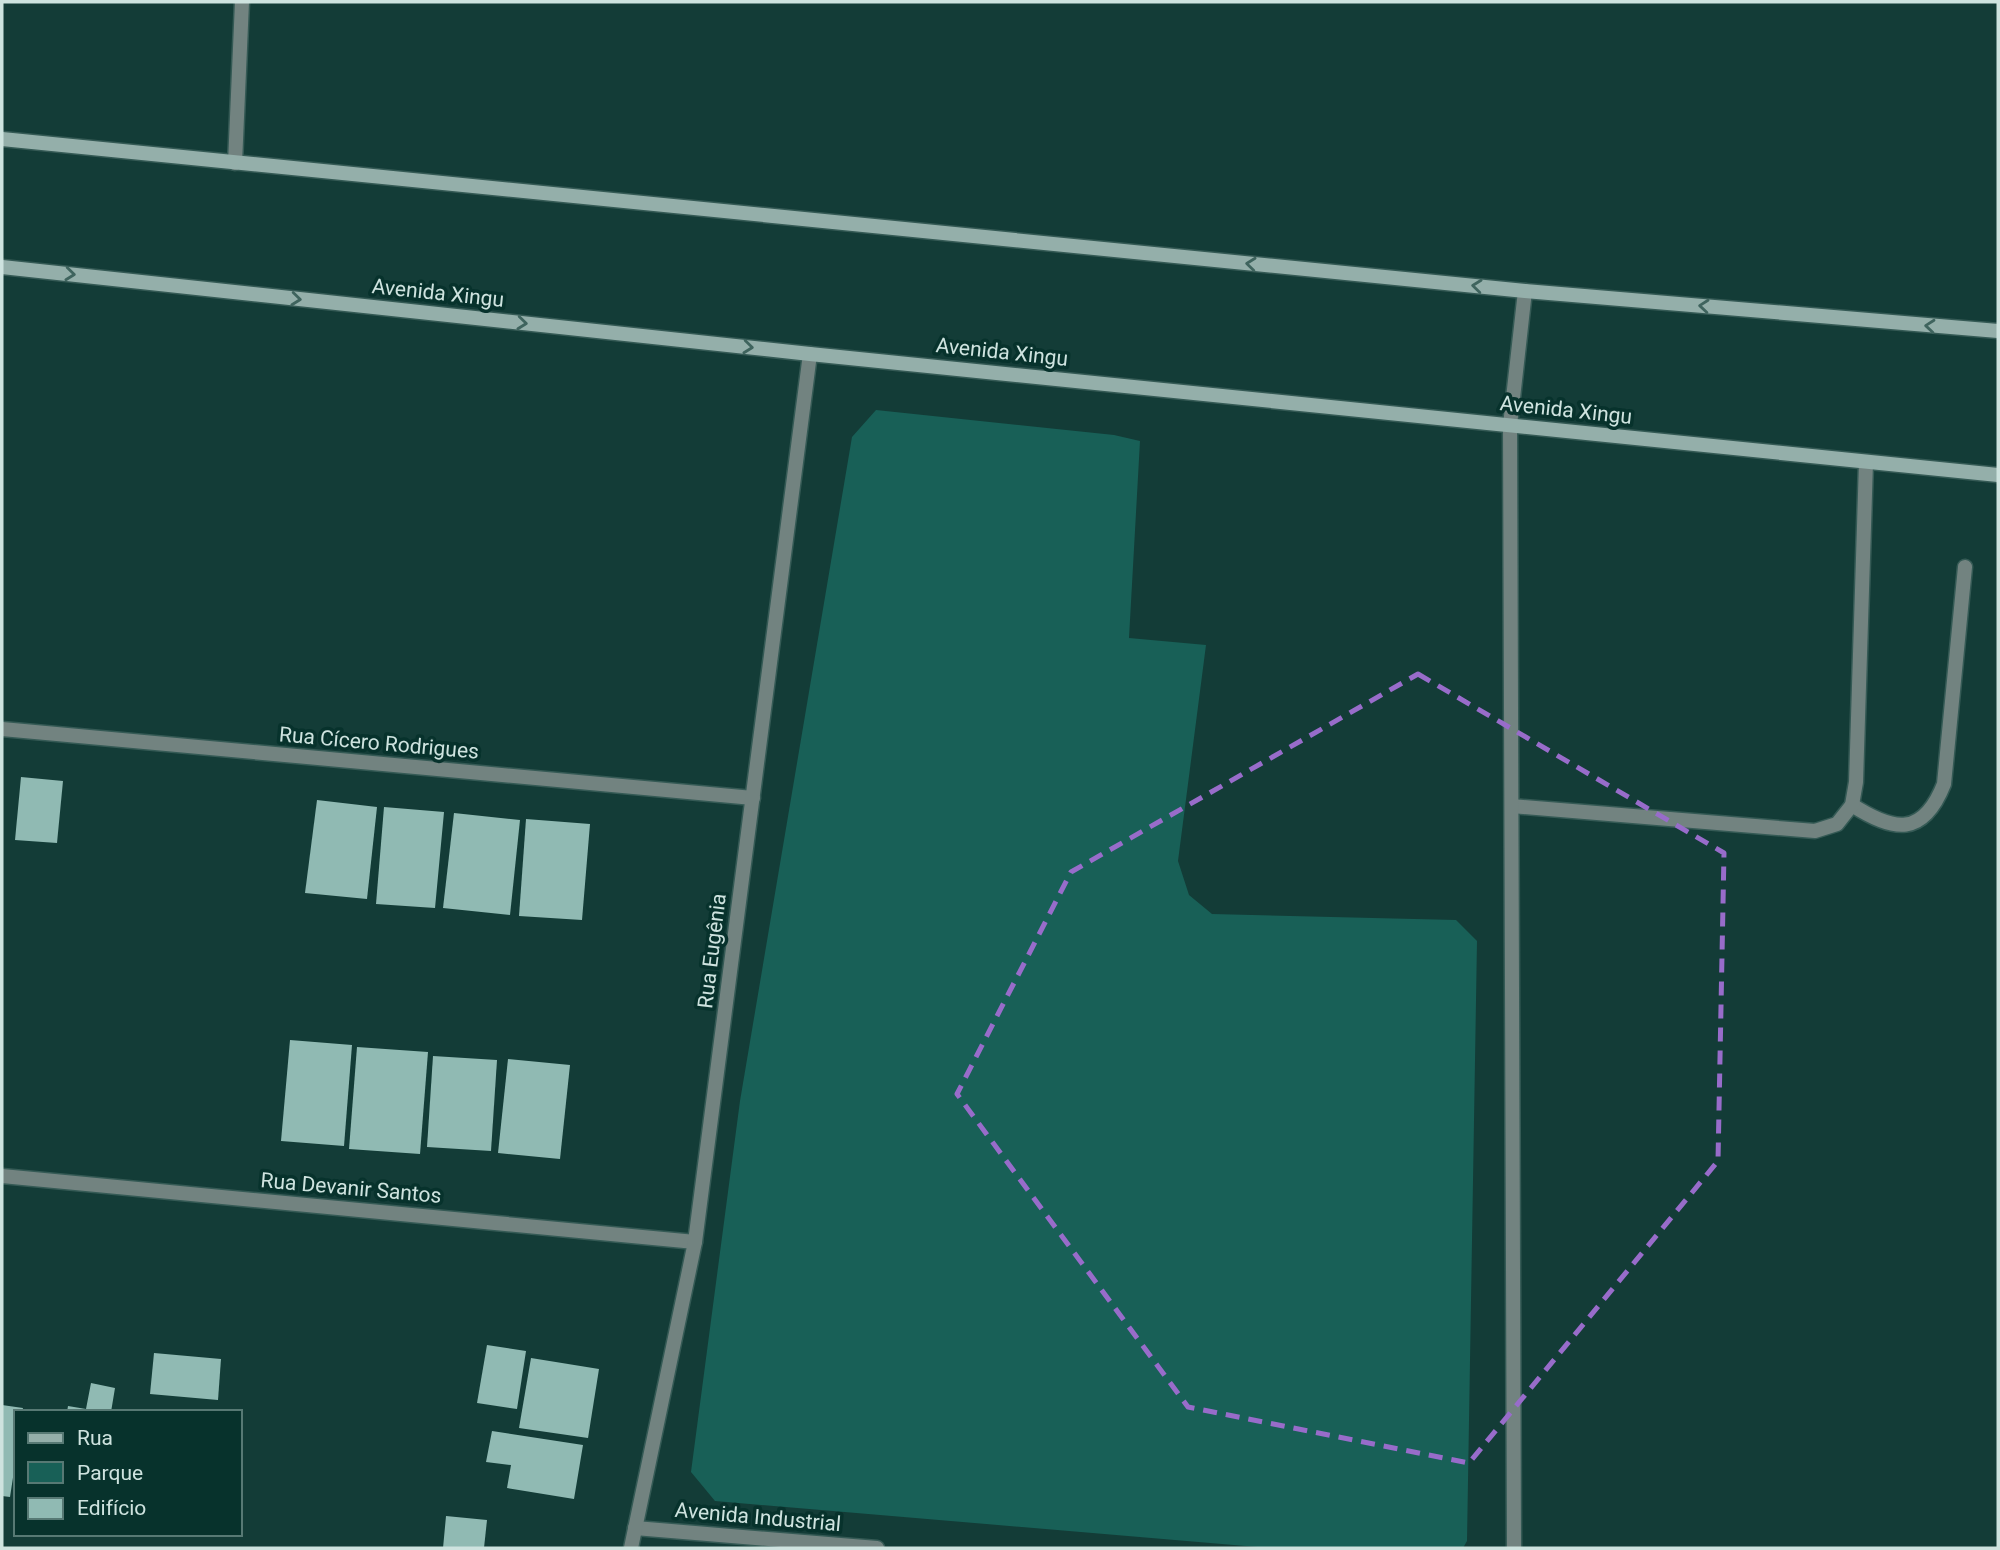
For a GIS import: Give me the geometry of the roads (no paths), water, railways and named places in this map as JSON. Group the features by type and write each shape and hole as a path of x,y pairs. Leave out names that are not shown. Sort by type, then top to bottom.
{"main road":[{"path":"2,139 1525,291 1998,331"},
{"name":"Avenida Xingu","path":"2,267 810,354 1998,475"}],"street":[{"path":"235,163 242,2"},
{"path":"1514,1548 1510,425 1525,291"},
{"name":"Rua Eugênia","path":"631,1548 695,1242 810,354"},
{"path":"1512,806 1815,831 1837,824 1852,805 1856,782 1866,461"},
{"path":"1852,805 1871,817 1898,825 1912,823 1927,816 1937,803 1944,784 1965,567"},
{"name":"Rua Cícero Rodrigues","path":"2,729 753,798"},
{"name":"Rua Devanir Santos","path":"2,1176 695,1242"},
{"name":"Avenida Industrial","path":"635,1528 877,1548"}]}
